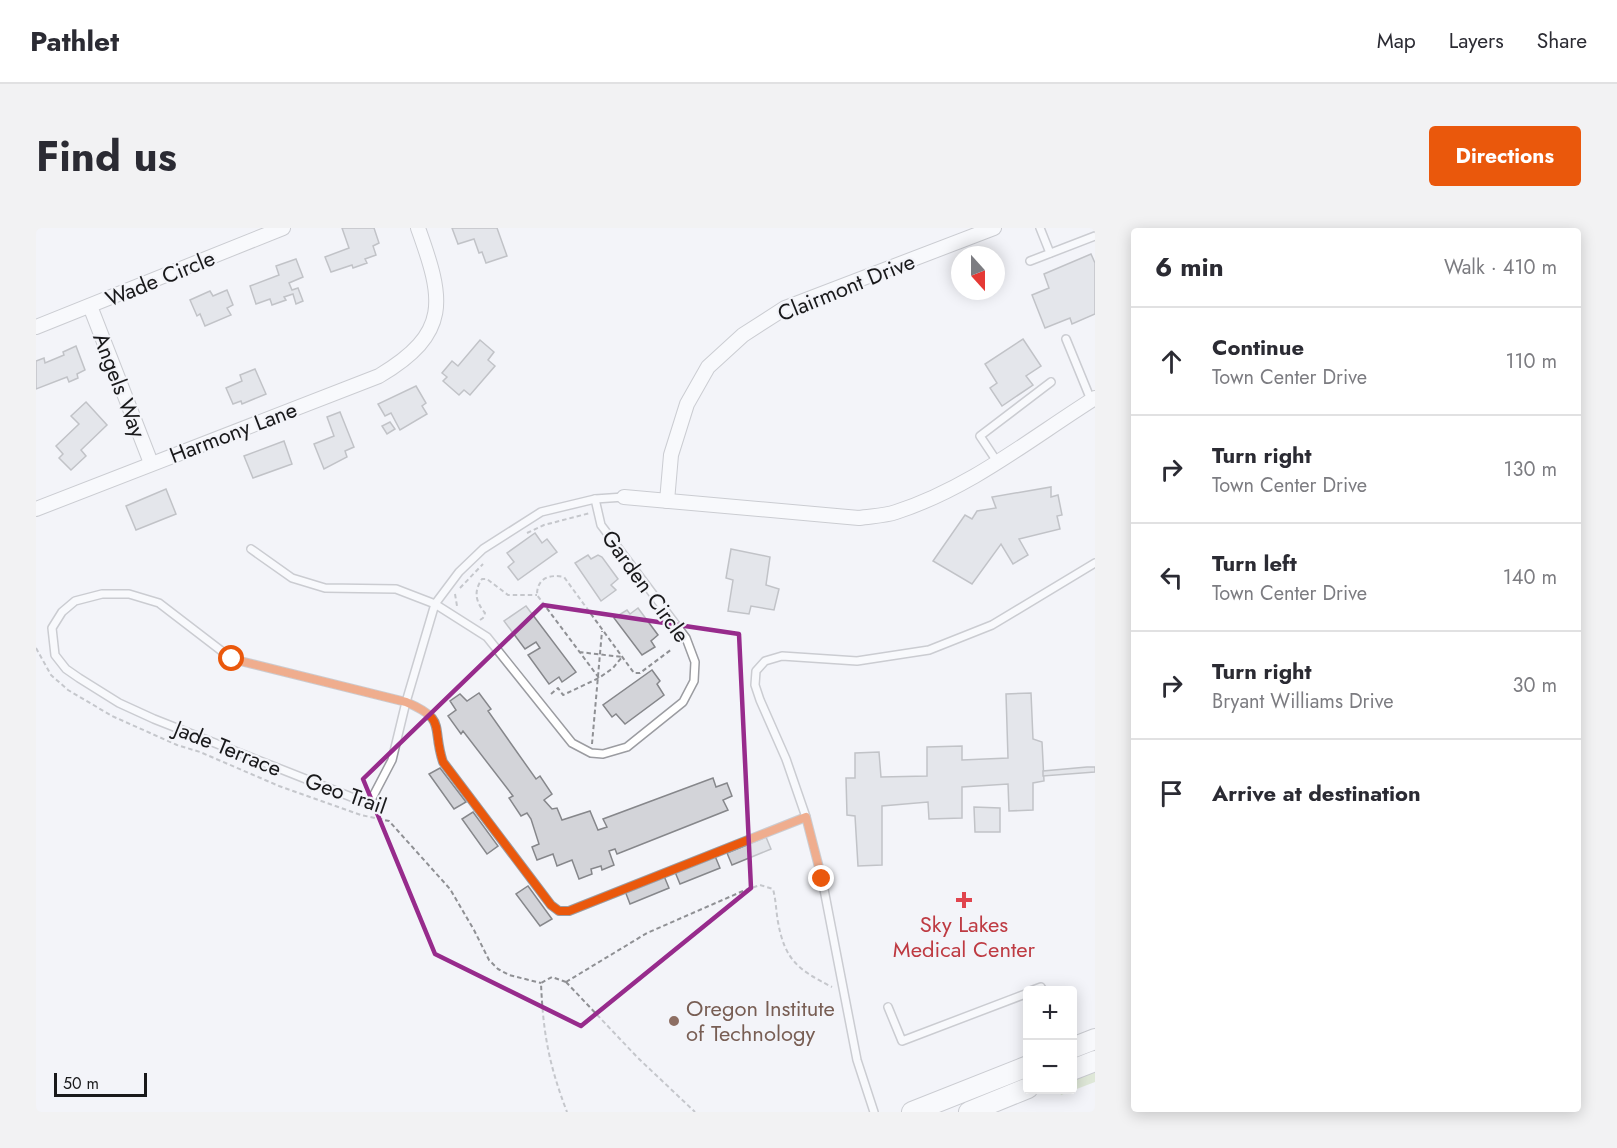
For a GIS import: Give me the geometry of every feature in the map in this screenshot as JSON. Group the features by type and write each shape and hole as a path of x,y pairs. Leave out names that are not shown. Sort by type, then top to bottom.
{"street":[{"name":"Wade Circle","path":"36,327 284,228"},
{"name":"Harmony Lane","path":"36,509 379,376 402,362 422,343 435,317 437,288 418,228"},
{"name":"Clairmont Drive","path":"667,501 671,455 687,404 708,367 743,335 785,308 994,228"},
{"name":"Angels Way","path":"90,306 151,463"},
{"path":"624,497 859,518 894,513 948,491 998,463 1093,399"},
{"path":"1077,1046 1095,1039"},
{"path":"1077,1068 1095,1061"},
{"path":"912,1112 1023,1068"},
{"path":"969,1112 1023,1090"}],"lane":[{"path":"1040,228 1050,253"},
{"path":"1030,261 1095,236"},
{"path":"1066,339 1093,399"},
{"path":"998,463 980,436 1051,381"},
{"path":"624,497 594,499 541,512 483,549 459,572 435,604 406,702 426,711 432,717 437,727 443,762 551,905 559,911 569,911 806,817"},
{"name":"Garden Circle","path":"591,753 603,754 627,747 683,702 694,681 696,662 686,638 602,525 594,499"},
{"path":"251,549 292,578 325,588 396,589 435,604 487,637 572,742 591,753"},
{"path":"874,1112 857,1059 822,879 806,817 786,759 755,685 756,671 765,662 782,656 857,661 929,650 992,626 1095,563"},
{"name":"Jade Terrace","path":"102,594 129,594 159,603 232,659 406,702 392,760 369,804 119,703 66,669 55,656 52,628 62,612 75,601 102,594"},
{"path":"888,1007 902,1041 1023,995"}],"path":[{"path":"520,538 544,525 597,511"},
{"path":"458,608 454,594 488,559"},
{"path":"599,678 537,595 537,587 543,579 551,575 564,577 634,673 640,673 672,649"},
{"path":"479,620 485,613 476,596 477,586 482,579 487,579 508,595 537,595"},
{"path":"591,753 602,631"},
{"name":"Geo Trail","path":"36,648 51,675 68,690 112,716 279,786 361,815 389,821 450,889 489,960 498,969 509,975 542,983 552,977 566,982"},
{"path":"579,652 622,657"},
{"path":"551,694 558,688 563,695 599,678 613,668 622,657"},
{"path":"694,1112 638,1058 566,982 647,933 760,885 773,889 779,929 793,961 803,971 833,987 842,989"},
{"path":"542,983 543,1031 551,1067 567,1112"}],"highlighted area":[{"path":"543,605 739,634 751,888 581,1026 435,954 363,779"}],"green space":[{"path":"1095,1070 1095,1082 1077,1089 1077,1077"}],"building":[{"path":"342,228 374,228 379,243 373,246 376,255 365,259 367,263 331,272 325,257 349,248"},
{"path":"452,228 497,228 507,256 486,263 474,239 458,244"},
{"path":"1091,254 1095,263 1095,314 1072,324 1070,318 1045,328 1032,295 1049,288 1044,274"},
{"path":"296,259 303,277 289,283 292,290 298,288 303,301 296,304 293,294 284,297 286,300 272,305 270,299 256,304 250,286 279,275 276,266"},
{"path":"227,290 233,305 227,308 231,315 205,326 200,314 197,316 190,300 210,291 213,296"},
{"path":"1023,339 1041,366 1026,376 1033,385 1002,406 990,388 997,383 985,364"},
{"path":"480,340 494,352 488,360 495,366 470,395 464,390 459,395 443,381 447,377 442,373 452,361 458,366"},
{"path":"76,346 85,370 77,374 78,378 69,382 67,377 36,389 36,361 44,358 45,363 64,355 63,352"},
{"path":"255,369 266,394 242,404 241,401 233,404 226,388 242,381 240,375"},
{"path":"416,386 426,403 422,406 427,414 400,430 391,413 385,416 378,404"},
{"path":"86,402 107,425 81,450 86,456 71,470 59,458 63,454 56,446 79,424 71,416"},
{"path":"340,412 354,447 345,451 347,457 324,469 314,444 334,436 327,417"},
{"path":"390,422 395,429 387,434 382,426"},
{"path":"284,441 292,464 253,478 244,456"},
{"path":"1051,487 1051,497 1058,495 1062,515 1057,516 1060,529 1019,539 1028,555 1013,564 1001,544 972,584 933,561 965,515 972,519 977,511 996,508 992,497"},
{"path":"166,489 176,514 136,530 126,506"},
{"path":"535,533 542,543 547,539 557,552 518,580 508,567 514,562 507,553"},
{"path":"731,549 770,557 766,585 779,589 774,610 751,606 749,614 728,611 733,580 726,578"},
{"path":"588,555 591,559 598,555 602,557 618,579 611,585 616,590 601,601 575,563"},
{"path":"526,606 576,672 562,682 559,677 549,684 528,655 540,648 536,642 525,649 504,621"},
{"path":"638,608 658,635 651,641 655,647 642,655 614,618 627,610 630,614"},
{"path":"652,670 660,681 657,684 664,695 625,724 616,714 612,717 603,705"},
{"path":"479,693 491,709 488,711 536,779 540,776 552,794 544,800 552,809 557,808 562,820 590,811 598,830 607,827 603,819 713,778 716,787 727,783 732,796 723,800 728,810 617,854 615,849 609,851 614,865 602,870 601,866 591,869 592,874 579,879 572,860 557,866 553,854 537,860 532,847 539,844 531,819 527,813 521,816 509,798 513,796 463,731 461,734 448,716 456,710 450,701 460,694 467,701"},
{"path":"1031,693 1033,739 1042,742 1044,781 1033,783 1033,810 1009,811 1008,784 962,787 962,818 929,819 928,802 882,806 882,865 858,866 855,816 847,815 846,778 855,778 855,753 879,752 881,777 927,776 927,747 962,746 962,760 1008,758 1006,694"},
{"path":"1095,767 1095,772 1043,776 1043,771"},
{"path":"440,768 466,802 454,809 429,774"},
{"path":"974,807 1000,808 1000,832 975,832"},
{"path":"473,812 498,846 487,854 462,819"},
{"path":"766,837 771,849 732,865 727,853"},
{"path":"715,856 720,868 680,884 675,872"},
{"path":"664,876 669,888 630,904 625,891"},
{"path":"528,886 552,919 540,926 516,894"}],"place":[{"name":"Sky Lakes Medical Center","path":"964,900"},
{"name":"Oregon Institute of Technology","path":"674,1021"}],"route":[{"path":"232,659 406,702 426,711 437,727 443,762 551,905 559,911 569,911 806,817 822,879"}]}
